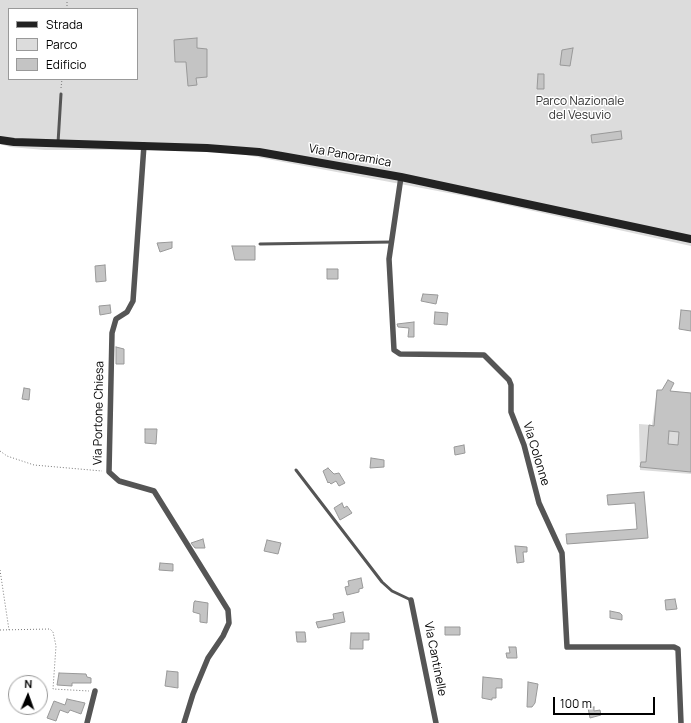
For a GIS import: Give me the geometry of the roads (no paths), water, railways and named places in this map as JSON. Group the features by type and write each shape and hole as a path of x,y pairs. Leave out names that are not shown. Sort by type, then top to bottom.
{"street":[{"name":"Via Panoramica","path":"0,140 14,142 144,145 259,152 402,177 691,238"},
{"name":"Via Portone Chiesa","path":"144,145 133,301 128,312 116,319 112,333 109,472 119,481 154,491 228,610 229,623 208,658 193,694 184,723"},
{"name":"Via Colonne","path":"402,177 389,259 394,350 396,353 400,354 484,355 509,380 511,385 512,412 524,445 539,503 562,553 567,647 674,647 678,649 681,723"},
{"name":"Via Cantinelle","path":"411,600 436,723"},
{"path":"87,723 95,691"}],"lane":[{"path":"58,143 61,94"},
{"path":"260,244 392,242"},
{"path":"296,470 382,582 392,591 411,600"}],"park label":[{"name":"Parco Nazionale del Vesuvio","path":"580,109"}]}
